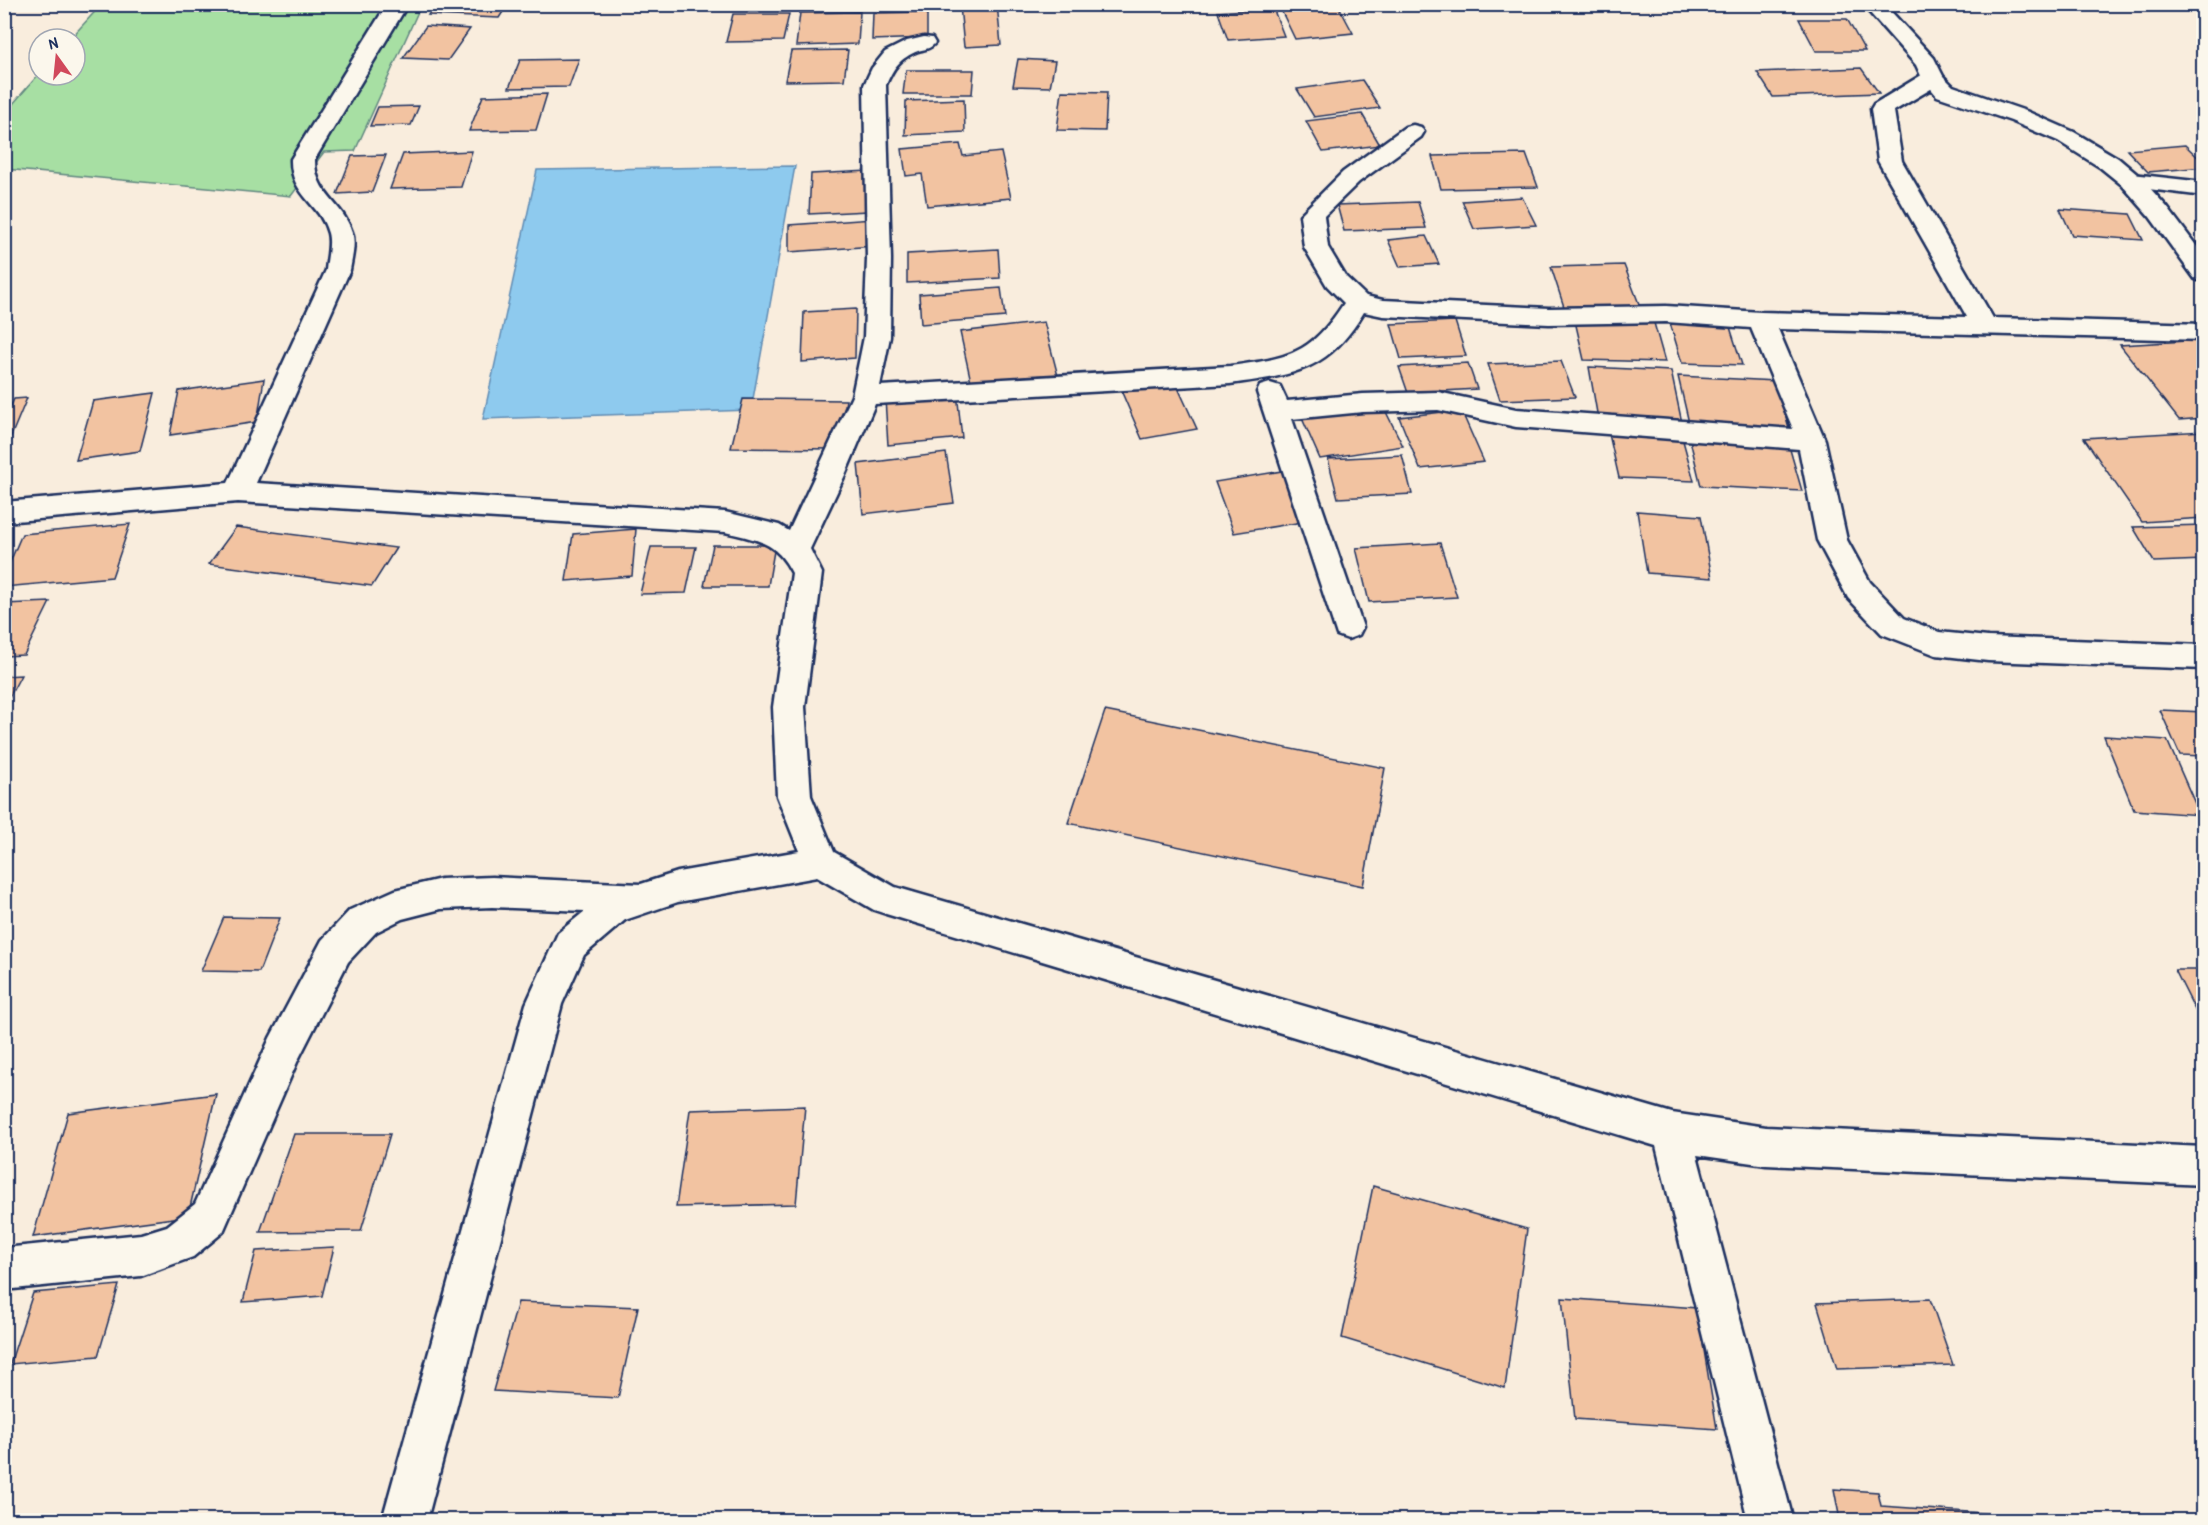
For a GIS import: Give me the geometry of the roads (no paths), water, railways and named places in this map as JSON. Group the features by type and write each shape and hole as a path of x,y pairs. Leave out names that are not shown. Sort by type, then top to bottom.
{"street":[{"path":"238,492 338,270 341,235 330,211 306,186 301,172 303,159 398,4"},
{"path":"1872,4 1926,63 1933,78 1945,91 2052,128 2092,149 2132,181 2204,274"},
{"path":"795,549 831,475 865,396 878,337 879,259 874,85 882,66 903,48 924,43"},
{"path":"1933,78 1882,109 1890,161 1985,326"},
{"path":"1413,132 1351,177 1312,215 1316,247 1336,281 1357,302 1383,308 1549,316 1666,314 1761,320 2204,332"},
{"path":"2132,181 2204,189"},
{"path":"865,396 1230,375 1285,366 1314,353 1332,339 1357,302"},
{"path":"1761,320 1811,441 1832,540 1858,590 1893,626 1936,643 1988,649 2204,657"},
{"path":"1262,370 1348,627"},
{"path":"1276,411 1363,402 1438,401 1516,418 1811,441"},
{"path":"4,512 238,492 725,522 769,532 795,549 807,573 789,707 794,796 821,862 886,899 1672,1132 1766,1146 2204,1166"},
{"path":"405,1521 544,1004 571,944 613,909 678,887 821,862"},
{"path":"4,1269 141,1255 180,1243 209,1218 283,1050 335,951 363,921 395,905 441,894 492,892 645,898"},
{"path":"1672,1132 1770,1521"}],"water":[{"path":"795,166 751,410 483,419 537,170"}]}
